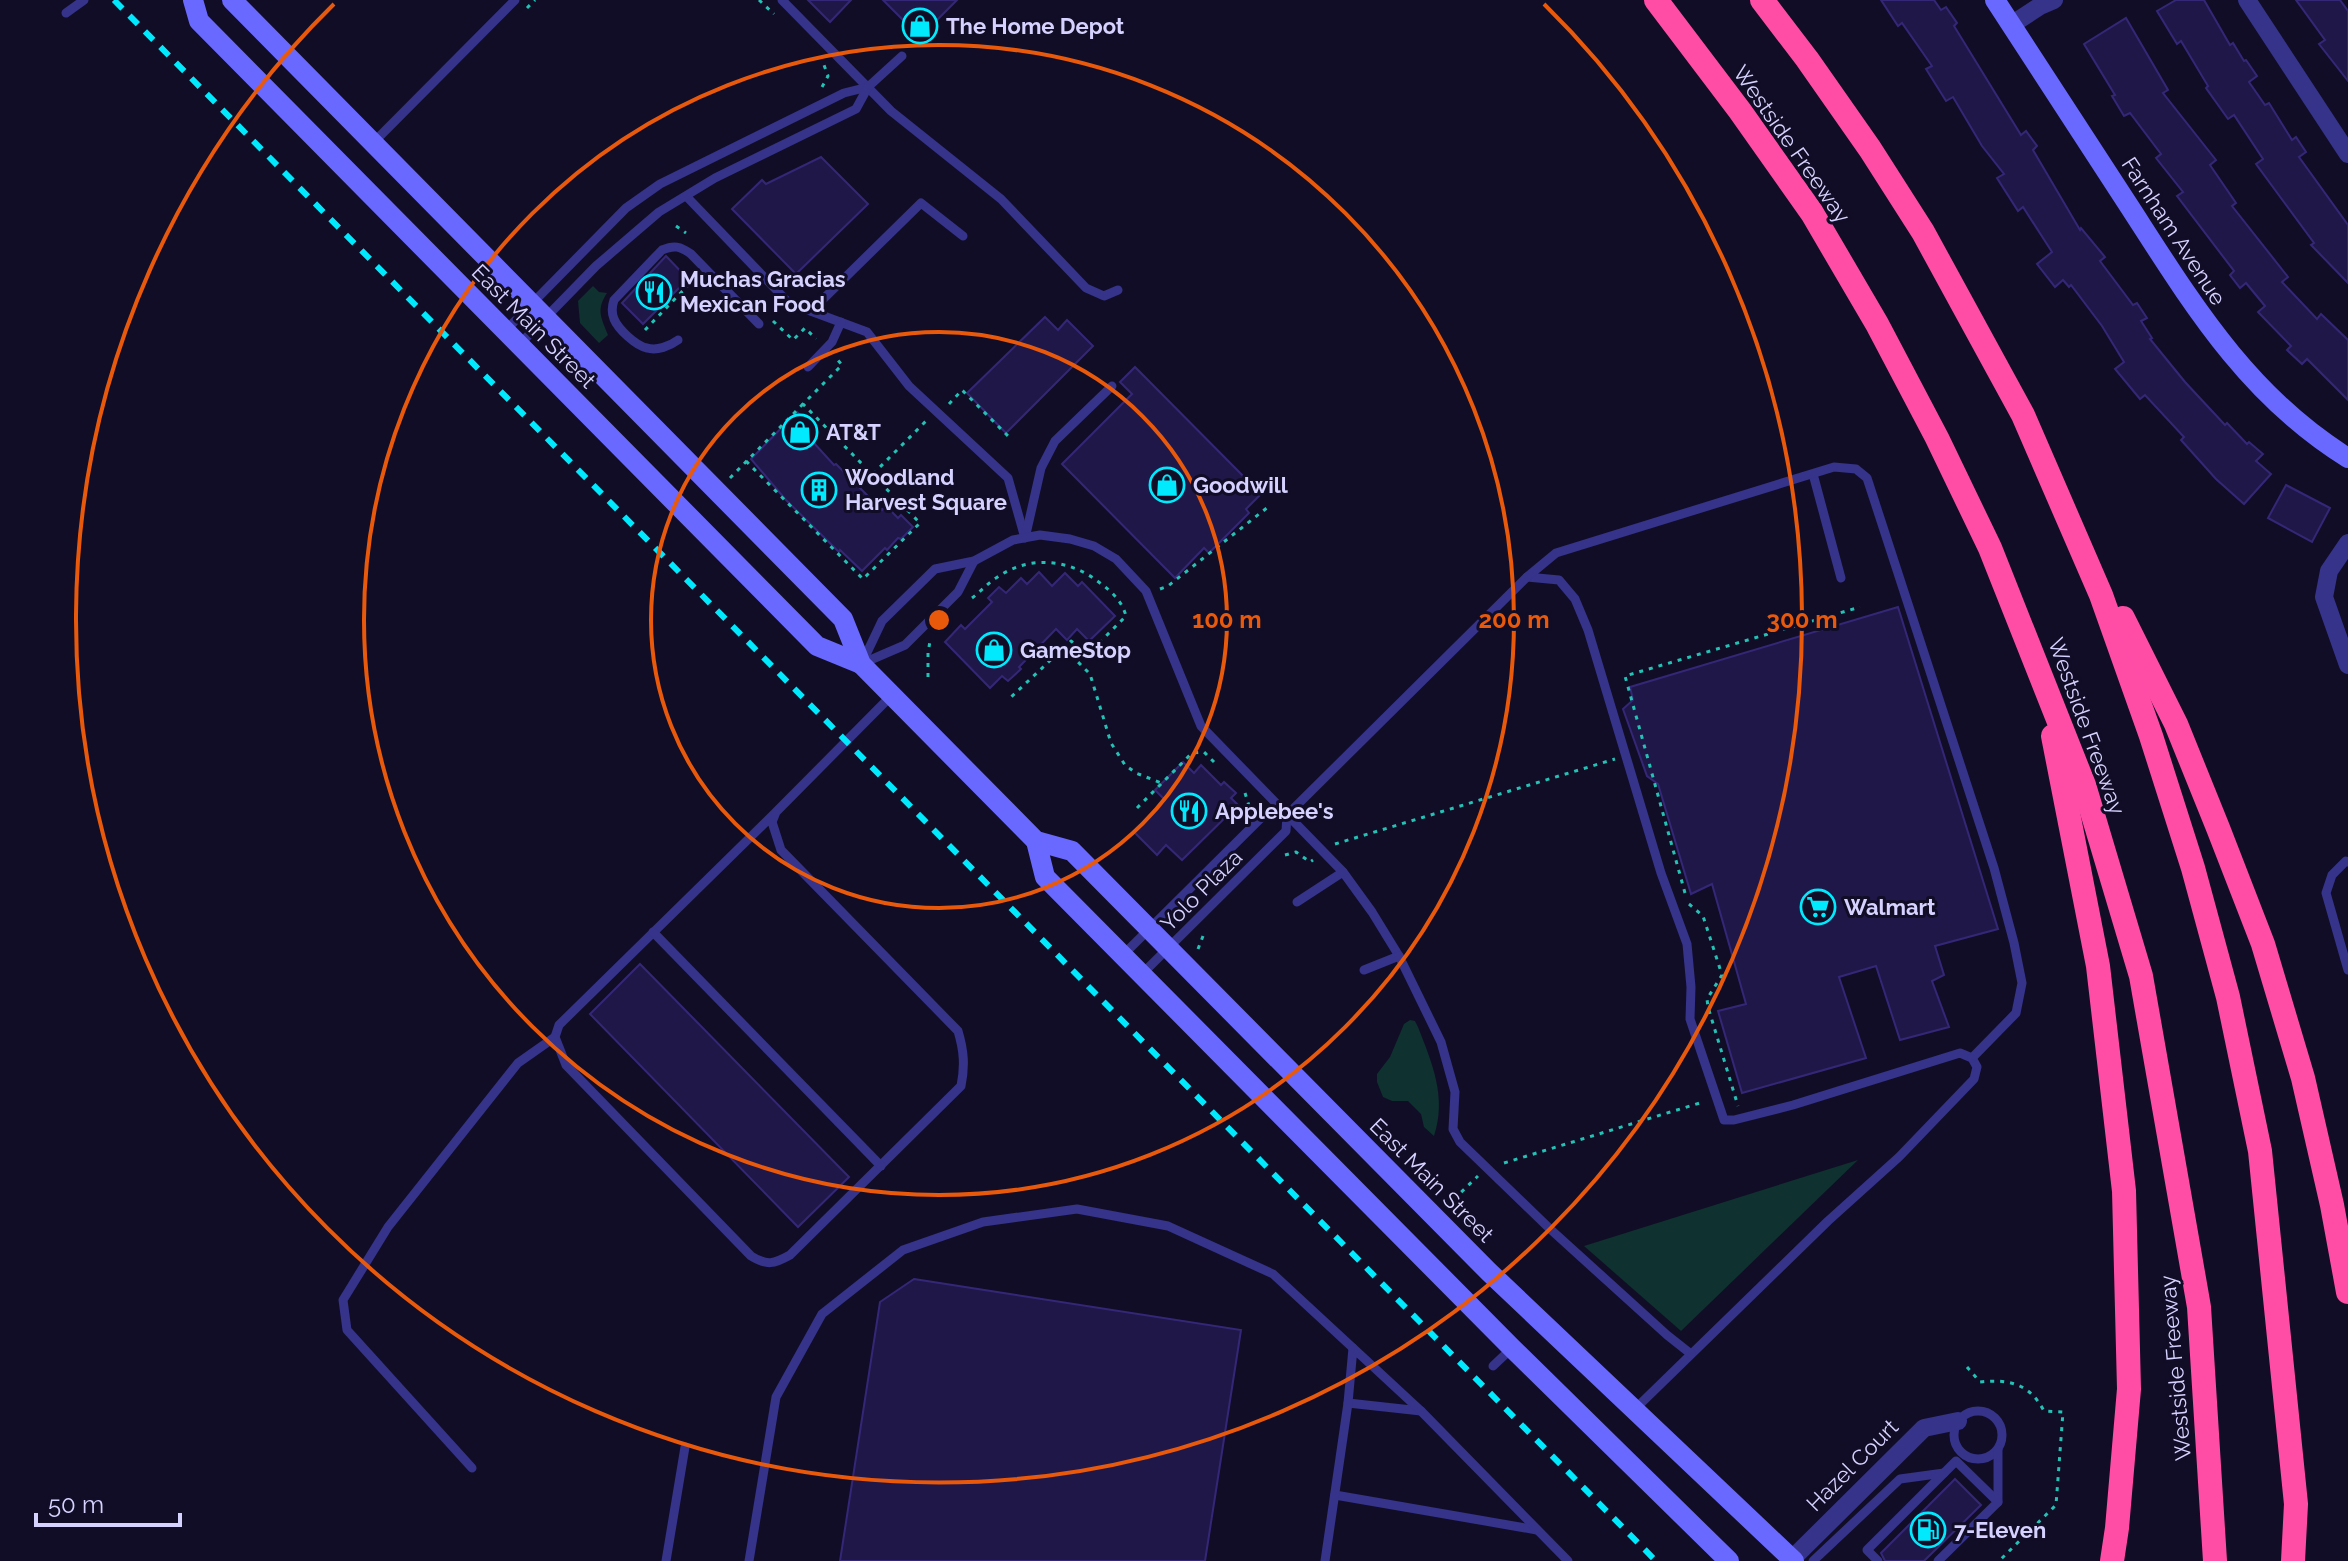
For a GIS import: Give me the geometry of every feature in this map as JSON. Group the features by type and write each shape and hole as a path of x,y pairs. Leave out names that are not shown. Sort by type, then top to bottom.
{"highway":[{"name":"Westside Freeway","path":"1656,0 1812,213 1877,324 1990,548 2084,785 2141,976 2199,1307 2215,1561"},
{"path":"1762,0 1870,149 1923,232 2023,415 2176,724 2263,944 2303,1078 2348,1292"},
{"path":"2023,415 2101,595 2151,736 2193,868 2228,997 2260,1151 2296,1504 2293,1561"},
{"path":"2038,667 2098,966 2124,1191 2129,1389 2112,1561"}],"main road":[{"name":"East Main Street","path":"193,0 199,21 817,646 861,664 1036,841 1072,851 1489,1272 1792,1560"},
{"name":"Farnham Avenue","path":"1995,0 2218,339 2276,403 2302,426 2348,458"},
{"name":"East Main Street","path":"239,3 843,619 861,664"},
{"name":"East Main Street","path":"1036,841 1045,877 1512,1348 1729,1561"}],"street":[{"path":"2011,25 2054,0"},
{"path":"2247,0 2348,154"},
{"path":"2348,543 2329,571 2324,597 2348,665"},
{"name":"Hazel Court","path":"1792,1560 1924,1428 1958,1421"}],"lane":[{"path":"66,13 84,0"},
{"path":"373,143 515,0"},
{"path":"782,0 899,118 1001,199 1086,288 1104,296 1118,290"},
{"path":"512,338 539,311 647,221 715,178 856,109 868,87 902,56"},
{"path":"512,338 539,311 626,208 660,184 844,93 868,87"},
{"path":"687,197 789,303 867,332 909,386 1008,478 1025,538"},
{"path":"811,311 921,203 963,236"},
{"path":"678,340 670,345 648,349 619,327 611,309 614,300 668,247 682,248 759,324"},
{"path":"808,367 832,342 841,322"},
{"path":"1025,538 1041,468 1055,441 1112,386"},
{"path":"1287,815 1527,577 1556,553 1834,467 1856,469 1867,478 1994,868 2022,983 2016,1013 1972,1058"},
{"path":"1813,474 1841,578"},
{"path":"861,664 882,621 935,569 974,561 1013,540 1040,535 1094,546 1116,559 1147,594 1201,726 1343,872 1399,956 1441,1042 1455,1092 1453,1129 1460,1142 1485,1169 1691,1354"},
{"path":"861,664 905,645 958,592 974,561"},
{"path":"1527,577 1559,580 1575,599 1592,640 1661,873 1687,944 1690,1019 1724,1120 1793,1105 1960,1053 1972,1058 1977,1067 1974,1079 1899,1157 1828,1221 1634,1410"},
{"path":"472,1468 347,1330 343,1300 388,1227 518,1063 555,1037 559,1025 892,695"},
{"path":"555,1037 566,1065 751,1256 764,1265 790,1255 961,1086 965,1068 964,1049 958,1031 781,850 772,822 776,812"},
{"name":"Yolo Plaza","path":"1123,955 1267,812 1287,815 1286,831 1142,974"},
{"path":"2348,862 2332,875 2326,893 2348,970"},
{"path":"1297,902 1343,872"},
{"path":"653,932 881,1166"},
{"path":"1364,970 1399,956"},
{"path":"749,1561 776,1397 822,1314 903,1250 983,1222 1077,1209 1168,1226 1273,1274 1421,1411 1568,1561"},
{"path":"1325,1561 1353,1348"},
{"path":"1493,1366 1512,1348"},
{"path":"1348,1403 1421,1411"},
{"path":"1938,1561 1998,1502 2001,1427 1992,1415 1978,1410 1970,1411 1958,1421 1953,1437 1960,1457 1998,1502"},
{"path":"666,1561 685,1447"},
{"path":"1878,1561 1867,1550 1960,1457 1984,1458 1998,1449"},
{"path":"1813,1561 1900,1479 1944,1473"},
{"path":"1335,1495 1537,1530"}],"path":[{"path":"759,0 781,22"},
{"path":"815,55 826,66 828,76 816,94"},
{"path":"645,330 704,269"},
{"path":"729,479 803,404"},
{"path":"746,461 863,579 920,523"},
{"path":"1147,594 1168,586 1268,507"},
{"path":"963,606 996,578 1019,566 1045,562 1070,565 1085,572 1123,604 1126,616 1087,655 1071,641 1010,698"},
{"path":"1738,1106 1707,999 1722,975 1703,916 1688,903 1625,676 1860,607"},
{"path":"928,677 930,641"},
{"path":"1064,648 1090,674 1111,743 1125,765 1162,783"},
{"path":"1280,857 1296,852 1310,862 1331,845 1645,750"},
{"path":"1137,808 1192,753 1204,752 1224,773"},
{"path":"1245,794 1250,809 1245,818"},
{"path":"1198,949 1205,931"},
{"path":"1454,1199 1497,1157 1504,1163 1734,1093"},
{"path":"1967,1367 1980,1382 2003,1380 2014,1383 2032,1395 2044,1411 2063,1412 2056,1505 1999,1561"}],"green space":[{"path":"593,286 599,292 607,293 601,309 608,335 599,343 580,323 578,301"},
{"path":"1415,1021 1418,1027 1436,1080 1439,1108 1434,1136 1424,1127 1421,1114 1408,1101 1392,1101 1383,1097 1377,1082 1377,1074 1390,1057 1404,1024"},
{"path":"1858,1160 1681,1331 1584,1246"}],"building":[{"path":"808,0 851,0 830,22"},
{"name":"The Home Depot","path":"883,0 957,0 920,37"},
{"path":"1881,0 1934,0 1941,10 1946,7 1957,23 1954,26 2021,135 2026,131 2037,146 2033,150 2080,230 2105,257 2100,261 2133,305 2137,303 2147,318 2141,321 2150,339 2225,425 2227,423 2247,444 2249,442 2263,454 2256,461 2271,474 2244,504 2216,479 2181,440 2184,437 2145,395 2140,399 2115,369 2124,362 2071,285 2069,287 2063,280 2055,287 2037,264 2052,252 2023,207 2018,211 1997,178 2004,174 1982,146 1953,97 1946,101 1926,69 1932,66 1902,23 1898,26"},
{"path":"2176,0 2204,0 2230,45 2233,43 2257,76 2249,82 2265,105 2269,103 2292,140 2296,137 2306,152 2299,157 2348,225 2348,283 2311,245 2314,243 2256,164 2263,159 2234,115 2228,119 2206,88 2208,86 2181,41 2177,44 2157,11"},
{"path":"2296,0 2340,0 2348,11 2348,81 2319,44 2325,40"},
{"path":"2126,18 2168,90 2163,93 2216,160 2210,165 2236,203 2232,206 2288,277 2282,282 2317,319 2321,314 2348,340 2348,400 2307,359 2302,364 2287,350 2291,346 2258,312 2265,306 2246,283 2240,288 2230,275 2234,271 2177,196 2183,192 2156,158 2161,154 2130,113 2124,116 2112,96 2115,95 2084,44"},
{"path":"821,157 868,204 796,274 732,209 762,180 766,184"},
{"path":"666,256 688,279 643,324 622,303"},
{"path":"1045,317 1058,330 1067,320 1093,346 1006,433 967,393"},
{"path":"1135,367 1261,494 1246,509 1249,513 1209,553 1204,548 1175,578 1062,464 1132,394 1120,382"},
{"name":"Woodland Harvest Square","path":"797,412 817,438 813,442 834,465 882,510 886,506 913,527 862,571 786,500 751,459"},
{"path":"2286,485 2330,508 2312,542 2268,518"},
{"path":"1039,572 1052,586 1065,573 1078,586 1082,582 1115,616 1089,641 1077,629 1067,640 1056,629 1008,681 1002,676 990,688 945,642 961,625 965,629 992,602 988,598 999,587 1006,593 1021,578 1027,584"},
{"path":"1898,607 1998,929 1935,946 1944,975 1932,981 1949,1027 1900,1040 1876,966 1839,977 1866,1058 1742,1093 1718,1011 1746,1004 1712,884 1691,894 1658,784 1647,776 1623,709 1633,700 1630,687"},
{"path":"1183,762 1194,773 1201,765 1221,785 1224,782 1236,793 1231,798 1238,805 1182,860 1166,845 1157,855 1134,832 1165,800 1155,790"},
{"path":"640,964 849,1177 798,1227 590,1014"},
{"path":"914,1279 1241,1330 1205,1561 840,1561 880,1302"},
{"path":"1955,1479 1981,1505 1924,1561 1885,1561 1881,1553"}],"railway":[{"path":"114,0 1656,1561"}],"place":[{"name":"The Home Depot","path":"920,26"},
{"name":"Muchas Gracias Mexican Food","path":"654,292"},
{"name":"AT&T","path":"800,432"},
{"name":"Goodwill","path":"1167,485"},
{"name":"Woodland Harvest Square","path":"819,490"},
{"name":"GameStop","path":"994,650"},
{"name":"Applebee's","path":"1189,811"},
{"name":"Walmart","path":"1818,907"},
{"name":"7-Eleven","path":"1928,1530"}]}
